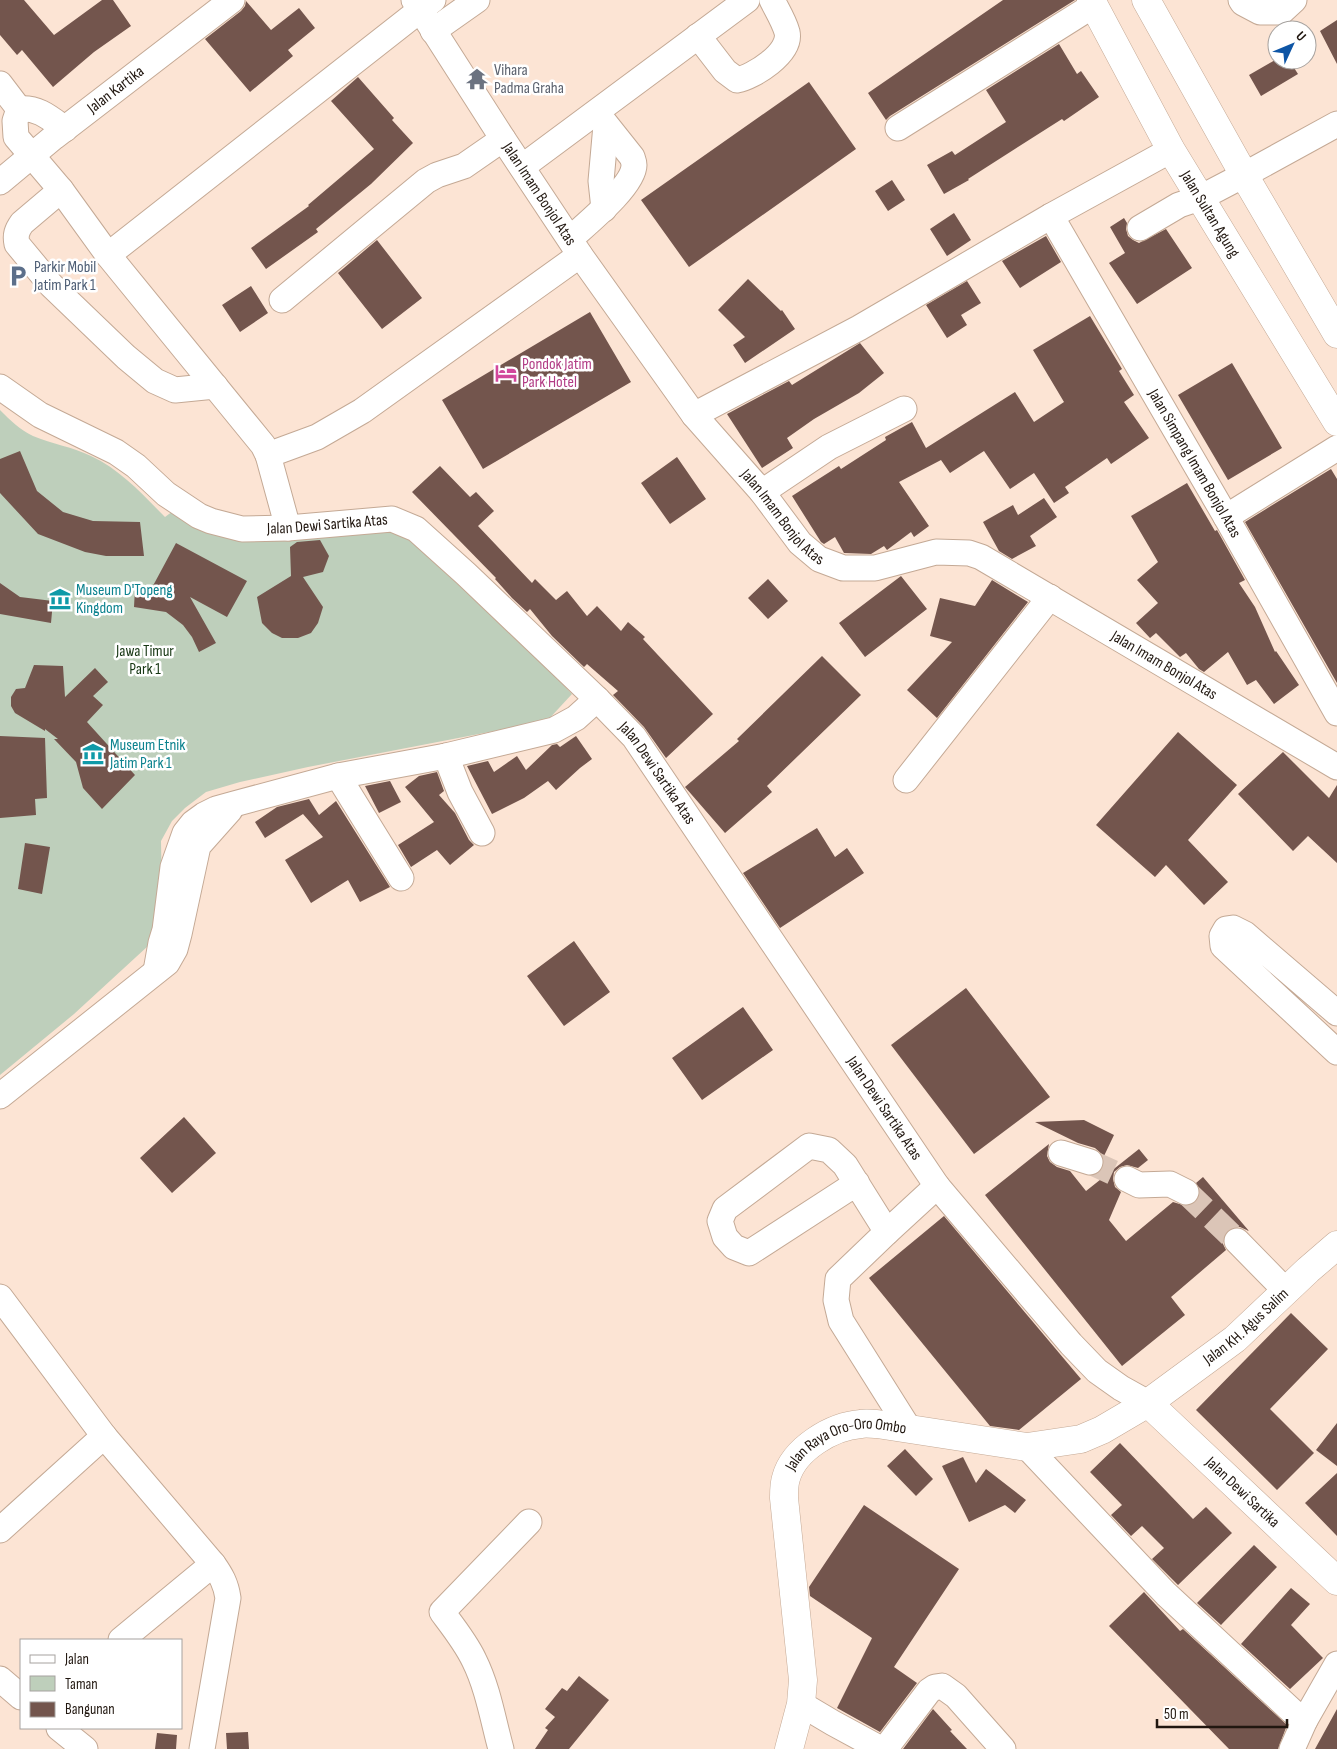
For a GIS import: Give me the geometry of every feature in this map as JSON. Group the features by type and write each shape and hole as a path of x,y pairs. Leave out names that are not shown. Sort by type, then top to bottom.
{"main road":[{"path":"1146,0 1244,175 1336,331"},
{"name":"Jalan Sultan Agung","path":"1093,2 1172,150 1337,422"},
{"name":"Jalan KH. Agus Salim","path":"1148,1403 1235,1339 1337,1245"},
{"name":"Jalan Raya Oro-Oro Ombo","path":"789,1749 801,1704 803,1663 784,1498 786,1479 792,1465 802,1452 814,1441 831,1433 861,1424 877,1424 1027,1447 1081,1439 1102,1430 1148,1403"},
{"name":"Jalan Dewi Sartika","path":"1148,1403 1337,1581"}],"street":[{"name":"Jalan Kartika","path":"0,182 65,129 232,0"},
{"path":"108,255 425,10 477,0"},
{"path":"522,167 602,119 698,36 747,0"},
{"path":"698,36 725,72 737,80 746,78 779,56 787,42 788,33 772,0"},
{"path":"1241,0 1260,12 1281,12 1294,0"},
{"path":"898,128 1093,2"},
{"name":"Jalan Imam Bonjol Atas","path":"425,10 503,139 575,247 694,415 762,492 800,543 819,559 843,568 875,568 936,552 968,553 981,557 1337,767"},
{"path":"0,84 19,109"},
{"path":"19,109 33,109 65,129"},
{"path":"19,109 15,121 16,137 61,190 108,255 263,445 271,465 286,519"},
{"path":"271,465 362,411 575,247 604,209 601,181 602,119"},
{"path":"1140,228 1179,205 1200,198 1337,124"},
{"path":"282,300 426,181 437,175 464,166 503,139"},
{"path":"694,415 859,328 1051,216 1172,150"},
{"path":"61,190 22,223 17,230 17,244 51,285 155,382 175,390 215,386"},
{"name":"Jalan Simpang Imam Bonjol Atas","path":"1051,216 1226,517 1337,713"},
{"name":"Jalan Dewi Sartika Atas","path":"0,387 40,415 116,452 136,466 166,494 199,516 211,521 242,530 286,519 392,519 416,529 466,574 597,699 634,737 938,1186 1071,1344 1097,1371 1121,1388 1148,1403"},
{"path":"762,492 830,446 904,409"},
{"path":"1226,517 1337,448"},
{"path":"906,780 1050,598"},
{"path":"0,1096 156,971 165,930 173,867 185,833 193,823 204,815 216,809 338,776 446,756 554,730 576,718 597,699"},
{"path":"446,756 460,792 482,833"},
{"path":"338,776 401,878"},
{"path":"1337,1013 1245,934 1233,928 1226,929 1222,936 1223,946 1337,1052"},
{"path":"857,1184 749,1253 734,1247 725,1237 720,1221 725,1209 809,1146 829,1150 845,1164 887,1232"},
{"path":"1061,1153 1090,1162"},
{"path":"1127,1179 1139,1185 1170,1184 1186,1192"},
{"path":"909,1429 841,1321 836,1300 838,1279 938,1186"},
{"path":"1237,1241 1286,1291"},
{"path":"0,1297 104,1436 213,1564 222,1578 228,1598 202,1749"},
{"path":"0,1530 104,1436"},
{"path":"1027,1447 1166,1594 1292,1711 1305,1720"},
{"path":"501,1749 488,1698 475,1662 464,1642 442,1612 529,1522"},
{"path":"122,1639 213,1564"},
{"path":"1292,1749 1305,1720 1337,1664"},
{"path":"0,1678 20,1696"},
{"path":"801,1704 832,1723 883,1749 929,1691 942,1686 956,1696 1003,1749"},
{"path":"59,1729 85,1749"}],"green space":[{"name":"Jawa Timur Park 1","path":"0,410 28,434 84,453 112,468 131,483 165,517 177,508 208,525 373,523 432,547 572,694 547,721 308,767 240,782 206,792 172,821 161,841 162,899 159,919 148,946 74,1014 0,1075"}],"building":[{"path":"0,0 24,0 54,35 102,0 113,0 131,26 94,52 53,87 22,50 17,55 0,35"},
{"path":"1003,0 1075,0 886,120 868,93"},
{"path":"246,1 271,30 299,8 315,28 288,50 293,56 250,92 205,39 241,11"},
{"path":"1337,20 1337,64 1320,31"},
{"path":"1059,44 1077,74 1081,71 1099,97 1064,121 1062,119 969,180 944,194 927,165 952,151 955,155 1006,122 986,90"},
{"path":"1267,65 1267,70 1295,70 1298,74 1261,96 1249,75"},
{"path":"358,77 413,143 371,184 316,229 318,232 266,269 251,248 309,206 374,149 331,101"},
{"path":"809,82 856,149 689,267 641,200"},
{"path":"892,180 905,200 888,211 875,191"},
{"path":"954,213 971,240 947,256 930,229"},
{"path":"1124,218 1127,223 1128,236 1139,243 1166,229 1192,268 1137,304 1109,263 1125,253 1110,227"},
{"path":"1046,236 1061,262 1020,288 1002,261"},
{"path":"377,240 422,298 382,329 338,273"},
{"path":"748,279 782,310 795,329 745,363 733,345 745,337 718,310"},
{"path":"967,281 981,303 961,315 967,325 947,338 926,305"},
{"path":"251,286 268,313 240,332 222,305"},
{"path":"590,312 631,382 483,469 442,400"},
{"path":"1090,316 1122,369 1119,371 1134,395 1124,402 1149,438 1111,464 1107,458 1065,487 1069,493 1054,503 1034,473 1010,489 984,451 950,473 941,460 899,482 929,526 914,537 911,532 887,550 884,546 871,554 844,553 835,537 824,544 821,542 792,496 839,466 841,469 886,440 885,437 912,422 926,448 1015,392 1034,422 1064,402 1033,350"},
{"path":"860,343 884,373 859,393 814,419 787,438 793,448 762,468 727,414 789,381 792,385"},
{"path":"1232,363 1282,448 1228,480 1178,395"},
{"path":"20,451 37,491 63,512 93,521 140,522 144,556 106,556 85,552 38,534 0,493 0,459"},
{"path":"677,457 706,499 670,524 641,483"},
{"path":"440,466 470,497 476,492 494,511 478,526 532,583 535,579 556,600 567,591 587,616 597,606 621,631 628,622 645,637 643,639 713,714 666,758 644,727 613,695 618,691 587,664 584,667 552,636 530,609 527,612 512,598 496,578 412,492"},
{"path":"1331,469 1337,479 1337,683 1245,522"},
{"path":"1187,483 1215,531 1217,530 1245,580 1239,583 1255,607 1275,652 1299,685 1274,704 1256,680 1247,685 1228,652 1204,672 1199,669 1186,653 1180,657 1156,633 1150,638 1136,623 1158,603 1137,580 1158,562 1131,516"},
{"path":"1044,498 1057,517 1030,536 1036,546 1012,559 999,551 983,522 1013,505 1018,515"},
{"path":"320,540 329,556 323,572 303,577 323,607 318,623 311,633 298,638 282,638 272,633 262,623 257,597 291,576 290,547 297,542"},
{"path":"176,543 247,581 227,617 190,597 216,643 199,652 192,637 183,625 166,612 134,607 135,588 148,590 148,595"},
{"path":"901,576 927,609 865,657 839,623"},
{"path":"768,579 788,601 768,619 748,598"},
{"path":"992,580 1028,602 937,718 907,690 952,642 930,636 940,598 975,606"},
{"path":"0,583 20,597 53,601 51,623 0,614"},
{"path":"822,656 861,695 767,786 772,792 725,833 685,787 739,741 737,739"},
{"path":"34,665 63,666 65,697 95,668 108,682 93,696 103,705 87,722 135,775 102,809 83,788 76,762 54,739 58,739 45,729 45,731 15,713 11,706 11,697 16,689 25,688"},
{"path":"1178,732 1237,785 1188,840 1228,882 1204,905 1166,865 1155,877 1096,825"},
{"path":"0,736 45,738 47,798 35,799 36,815 0,818"},
{"path":"576,736 592,759 556,790 548,781 524,798 492,814 467,766 488,761 494,772 517,756 526,770 552,745 557,744 560,747"},
{"path":"1283,752 1329,798 1337,785 1337,863 1308,836 1293,851 1238,794"},
{"path":"437,772 444,791 439,795 455,813 469,840 474,845 450,865 437,850 411,867 398,845 434,822 405,787 419,776"},
{"path":"390,781 401,802 379,813 365,786"},
{"path":"309,799 319,815 336,801 390,887 360,902 348,880 311,903 285,860 323,837 303,814 265,838 255,822 277,807"},
{"path":"817,828 835,857 847,848 864,873 780,928 743,873"},
{"path":"25,843 50,847 42,894 18,889"},
{"path":"574,941 610,992 564,1026 527,976"},
{"path":"966,988 1050,1097 974,1154 891,1045"},
{"path":"743,1007 773,1050 702,1100 672,1058"},
{"path":"184,1117 216,1153 172,1193 140,1158"},
{"path":"1084,1120 1114,1135 1104,1156 1095,1148 1078,1143 1035,1122"},
{"path":"1049,1144 1047,1156 1050,1162 1057,1167 1070,1171 1086,1191 1139,1149 1148,1160 1138,1168 1127,1165 1120,1167 1114,1172 1115,1187 1121,1192 1109,1220 1126,1241 1173,1202 1186,1206 1194,1204 1199,1199 1200,1192 1196,1183 1203,1177 1249,1231 1240,1227 1234,1227 1227,1231 1223,1238 1226,1250 1171,1297 1185,1315 1122,1366 985,1195"},
{"path":"944,1216 1081,1379 1019,1430 990,1426 869,1278"},
{"path":"1291,1313 1328,1349 1270,1409 1314,1453 1277,1490 1196,1410"},
{"path":"1337,1423 1337,1466 1316,1450"},
{"path":"1120,1443 1193,1519 1206,1507 1232,1533 1178,1585 1152,1559 1164,1548 1142,1526 1131,1536 1111,1515 1122,1505 1090,1472"},
{"path":"905,1449 933,1479 916,1496 887,1466"},
{"path":"963,1457 976,1483 986,1469 1026,1500 1015,1513 1005,1505 969,1522 942,1466"},
{"path":"1337,1473 1337,1536 1305,1503"},
{"path":"864,1505 959,1569 894,1667 917,1683 880,1732 837,1708 872,1638 810,1596 809,1587"},
{"path":"1254,1545 1277,1567 1221,1625 1197,1603"},
{"path":"1291,1588 1310,1604 1291,1625 1323,1658 1290,1689 1241,1644"},
{"path":"1144,1592 1180,1631 1183,1629 1287,1725 1278,1749 1229,1749 1109,1626"},
{"path":"579,1676 609,1700 569,1749 535,1749 548,1730 545,1728 555,1717 545,1709 562,1688 567,1691"},
{"path":"933,1709 952,1730 950,1731 967,1749 903,1749"},
{"path":"1337,1709 1337,1749 1315,1749"},
{"path":"248,1732 249,1749 227,1749 226,1733"},
{"path":"157,1733 177,1735 176,1749 155,1749"}],"tunnel":[{"path":"1090,1162 1127,1179"},
{"path":"1186,1192 1237,1241"}],"place":[{"name":"Vihara Padma Graha","path":"477,79"},
{"name":"Parkir Mobil Jatim Park 1","path":"18,276"},
{"name":"Pondok Jatim Park Hotel","path":"506,373"},
{"name":"Museum D'Topeng Kingdom","path":"60,599"},
{"name":"Museum Etnik Jatim Park 1","path":"93,754"}]}
